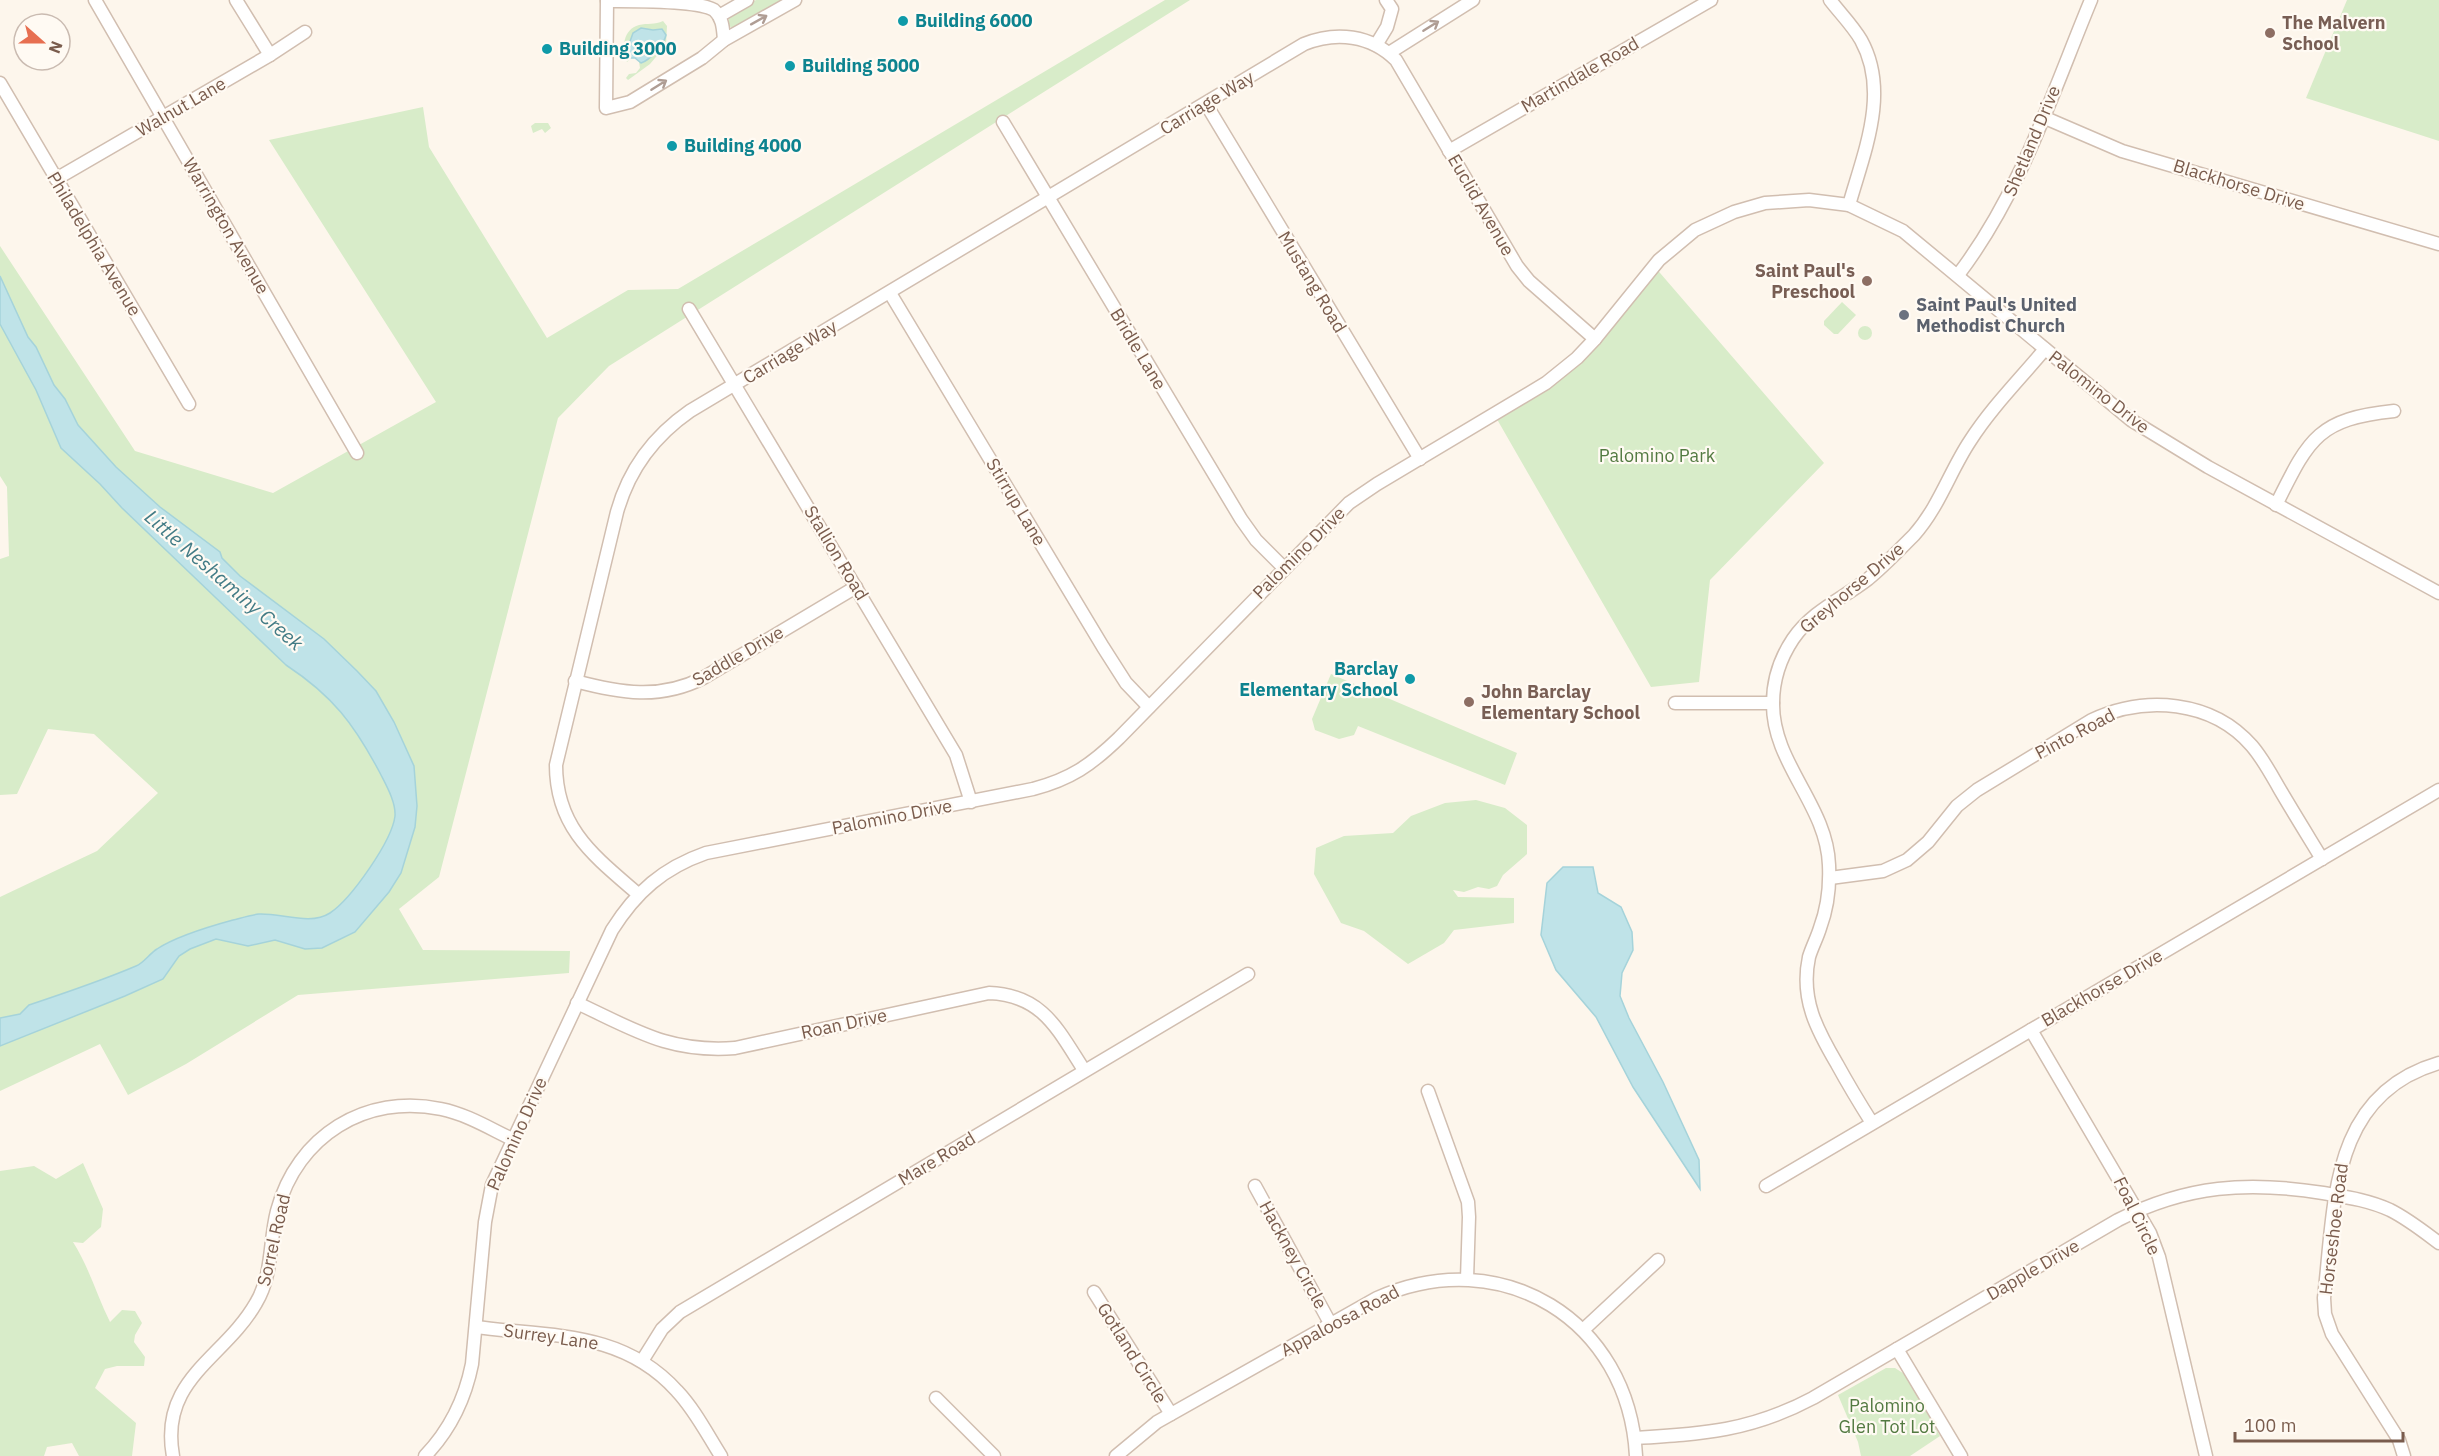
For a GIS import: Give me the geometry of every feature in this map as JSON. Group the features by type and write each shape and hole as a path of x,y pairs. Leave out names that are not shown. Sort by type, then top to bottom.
{"street":[{"name":"Warrington Avenue","path":"95,0 357,453"},
{"path":"236,0 270,55"},
{"path":"719,16 747,0"},
{"path":"724,40 719,16 715,10 699,2 607,1 606,108 630,102 702,58 724,40 795,0"},
{"path":"1372,43 1387,27 1392,9 1386,0"},
{"path":"1389,53 1473,0"},
{"name":"Martindale Road","path":"1449,151 1711,0"},
{"path":"1830,0 1860,38 1867,52 1875,92 1871,126 1849,205"},
{"name":"Shetland Drive","path":"1958,275 2000,214 2091,0"},
{"name":"Walnut Lane","path":"56,179 270,55 305,32"},
{"name":"Carriage Way","path":"638,894 584,846 568,822 558,794 556,765 617,512 629,479 647,450 663,432 690,411 1304,44 1343,36 1372,43"},
{"name":"Euclid Avenue","path":"1372,43 1396,60 1517,267 1529,281 1595,339"},
{"name":"Philadelphia Avenue","path":"0,83 189,404"},
{"name":"Mustang Road","path":"1206,104 1420,459"},
{"name":"Blackhorse Drive","path":"2043,117 2122,151 2439,244"},
{"name":"Bridle Lane","path":"1003,122 1241,519 1256,540 1284,568"},
{"name":"Palomino Drive","path":"425,1456 450,1426 465,1393 472,1364 486,1209 492,1185 612,930 638,894 668,869 705,852 971,802 1033,789 1073,775 1096,760 1349,504 1377,484 1546,383 1577,358 1595,339 1659,260 1686,236 1713,220 1749,207 1787,200 1829,201 1849,205 1903,231 2131,420 2174,448 2439,593"},
{"name":"Stirrup Lane","path":"890,293 1109,656 1126,683 1149,707"},
{"name":"Stallion Road","path":"689,309 956,755 971,802"},
{"name":"Greyhorse Drive","path":"1872,1123 1816,1028 1808,1000 1808,963 1826,909 1830,878 1825,837 1818,817 1784,754 1774,722 1773,703 1778,669 1793,639 1815,614 1868,579 1914,534 1932,511 1978,429 2045,349"},
{"path":"2276,505 2305,450 2320,434 2333,425 2351,418 2394,411"},
{"name":"Saddle Drive","path":"575,681 628,693 658,693 676,689 703,678 856,587"},
{"path":"1675,703 1773,703"},
{"name":"Pinto Road","path":"1830,878 1870,874 1902,863 1928,842 1957,806 1988,782 2092,720 2126,707 2143,705 2179,706 2200,712 2228,725 2241,735 2261,759 2322,859"},
{"name":"Blackhorse Drive","path":"1766,1186 2439,790"},
{"name":"Mare Road","path":"642,1361 662,1329 680,1312 1248,974"},
{"name":"Roan Drive","path":"577,1003 659,1041 680,1047 713,1050 735,1048 989,993 1002,994 1032,1004 1044,1013 1055,1025 1084,1070"},
{"name":"Foal Circle","path":"2031,1030 2150,1233 2159,1257 2206,1456"},
{"name":"Horseshoe Road","path":"2404,1456 2398,1440 2332,1334 2325,1314 2324,1298 2339,1171 2353,1131 2370,1107 2394,1084 2411,1074 2439,1063"},
{"path":"1428,1091 1468,1202 1467,1279"},
{"name":"Sorrel Road","path":"173,1456 171,1424 178,1398 193,1375 241,1325 259,1298 269,1267 277,1212 284,1192 293,1173 316,1143 332,1130 362,1113 394,1105 443,1109 462,1115 512,1139"},
{"name":"Hackney Circle","path":"1255,1186 1330,1323"},
{"name":"Dapple Drive","path":"1635,1438 1710,1433 1762,1421 1813,1398 2138,1210 2187,1193 2233,1186 2278,1187 2355,1198 2389,1210 2439,1243"},
{"path":"1583,1330 1658,1260"},
{"name":"Appaloosa Road","path":"1116,1456 1136,1437 1170,1414 1330,1323 1377,1298 1413,1284 1446,1279 1497,1283 1533,1295 1555,1307 1583,1330 1608,1361 1622,1387 1633,1423 1636,1456"},
{"name":"Gotland Circle","path":"1094,1292 1170,1414"},
{"name":"Surrey Lane","path":"476,1327 584,1338 617,1348 642,1361 668,1381 685,1400 721,1456"},
{"path":"1897,1349 1961,1456"},
{"path":"936,1398 994,1456"}],"green space":[{"path":"756,0 786,0 733,28 729,26 729,16"},
{"path":"1165,0 1190,0 609,366 558,418 439,877 399,909 423,950 570,951 569,973 298,995 186,1064 128,1095 100,1044 0,1091 0,897 97,851 158,793 94,734 48,729 17,794 0,795 0,559 9,556 7,487 0,476 0,246 135,451 273,493 436,402 269,140 423,107 429,147 547,338 628,290 678,289"},
{"path":"2347,0 2439,0 2439,141 2306,98"},
{"path":"663,21 667,26 666,45 650,64 628,80 626,78 629,74 636,73 640,68 639,62 656,52 666,35 645,29 633,33 629,56 631,58 627,62 624,46 627,35 639,25"},
{"path":"535,123 548,123 551,128 545,133 542,129 533,133 531,126"},
{"name":"Palomino Park","path":"1654,266 1824,463 1710,580 1699,682 1651,687 1494,414 1562,371"},
{"path":"1842,302 1856,315 1838,334 1834,334 1824,325 1824,321"},
{"path":"1865,326 1870,328 1872,333 1870,338 1865,340 1860,338 1858,333 1860,328"},
{"path":"1331,674 1517,753 1505,785 1358,726 1354,735 1339,739 1315,730 1312,719"},
{"path":"1476,800 1505,808 1527,825 1527,854 1503,875 1497,886 1489,889 1478,887 1464,892 1453,890 1458,897 1514,898 1514,923 1454,930 1444,943 1408,964 1364,931 1341,923 1314,874 1316,848 1344,836 1393,833 1411,816 1445,803"},
{"path":"83,1163 103,1209 101,1227 83,1243 73,1242 84,1261 110,1322 122,1310 135,1311 142,1323 134,1342 145,1357 144,1366 117,1366 105,1369 95,1388 136,1423 132,1456 79,1456 72,1443 47,1447 44,1456 0,1456 0,1171 34,1166 56,1179"},
{"name":"Palomino Glen Tot Lot","path":"1886,1368 1895,1368 1906,1375 1940,1436 1910,1456 1861,1456 1858,1442 1838,1395"}],"water":[{"path":"641,28 662,29 666,35 656,52 641,63 631,58 628,47 633,33"},
{"name":"Little Neshaminy Creek","path":"0,276 28,337 36,347 54,385 65,399 78,425 116,467 160,507 220,552 222,558 240,576 324,639 376,691 394,722 414,766 417,806 415,827 401,873 389,892 355,932 322,948 305,949 275,940 248,946 216,939 179,956 163,979 0,1046 0,1018 20,1014 29,1005 136,966 157,949 183,936 256,914 305,919 322,917 330,913 359,883 379,854 392,827 395,811 388,788 361,740 330,700 286,665 61,448 36,390 0,324"},
{"path":"1563,867 1593,867 1598,893 1621,907 1632,932 1633,950 1622,973 1620,996 1699,1160 1700,1189 1633,1087 1596,1017 1556,970 1541,935 1547,883"}],"place":[{"name":"Building 6000","path":"903,21"},
{"name":"The Malvern School","path":"2270,33"},
{"name":"Building 3000","path":"547,49"},
{"name":"Building 5000","path":"790,66"},
{"name":"Building 4000","path":"672,146"},
{"name":"Saint Paul's Preschool","path":"1867,281"},
{"name":"Saint Paul's United Methodist Church","path":"1904,315"},
{"name":"Barclay Elementary School","path":"1410,679"},
{"name":"John Barclay Elementary School","path":"1469,702"}]}
